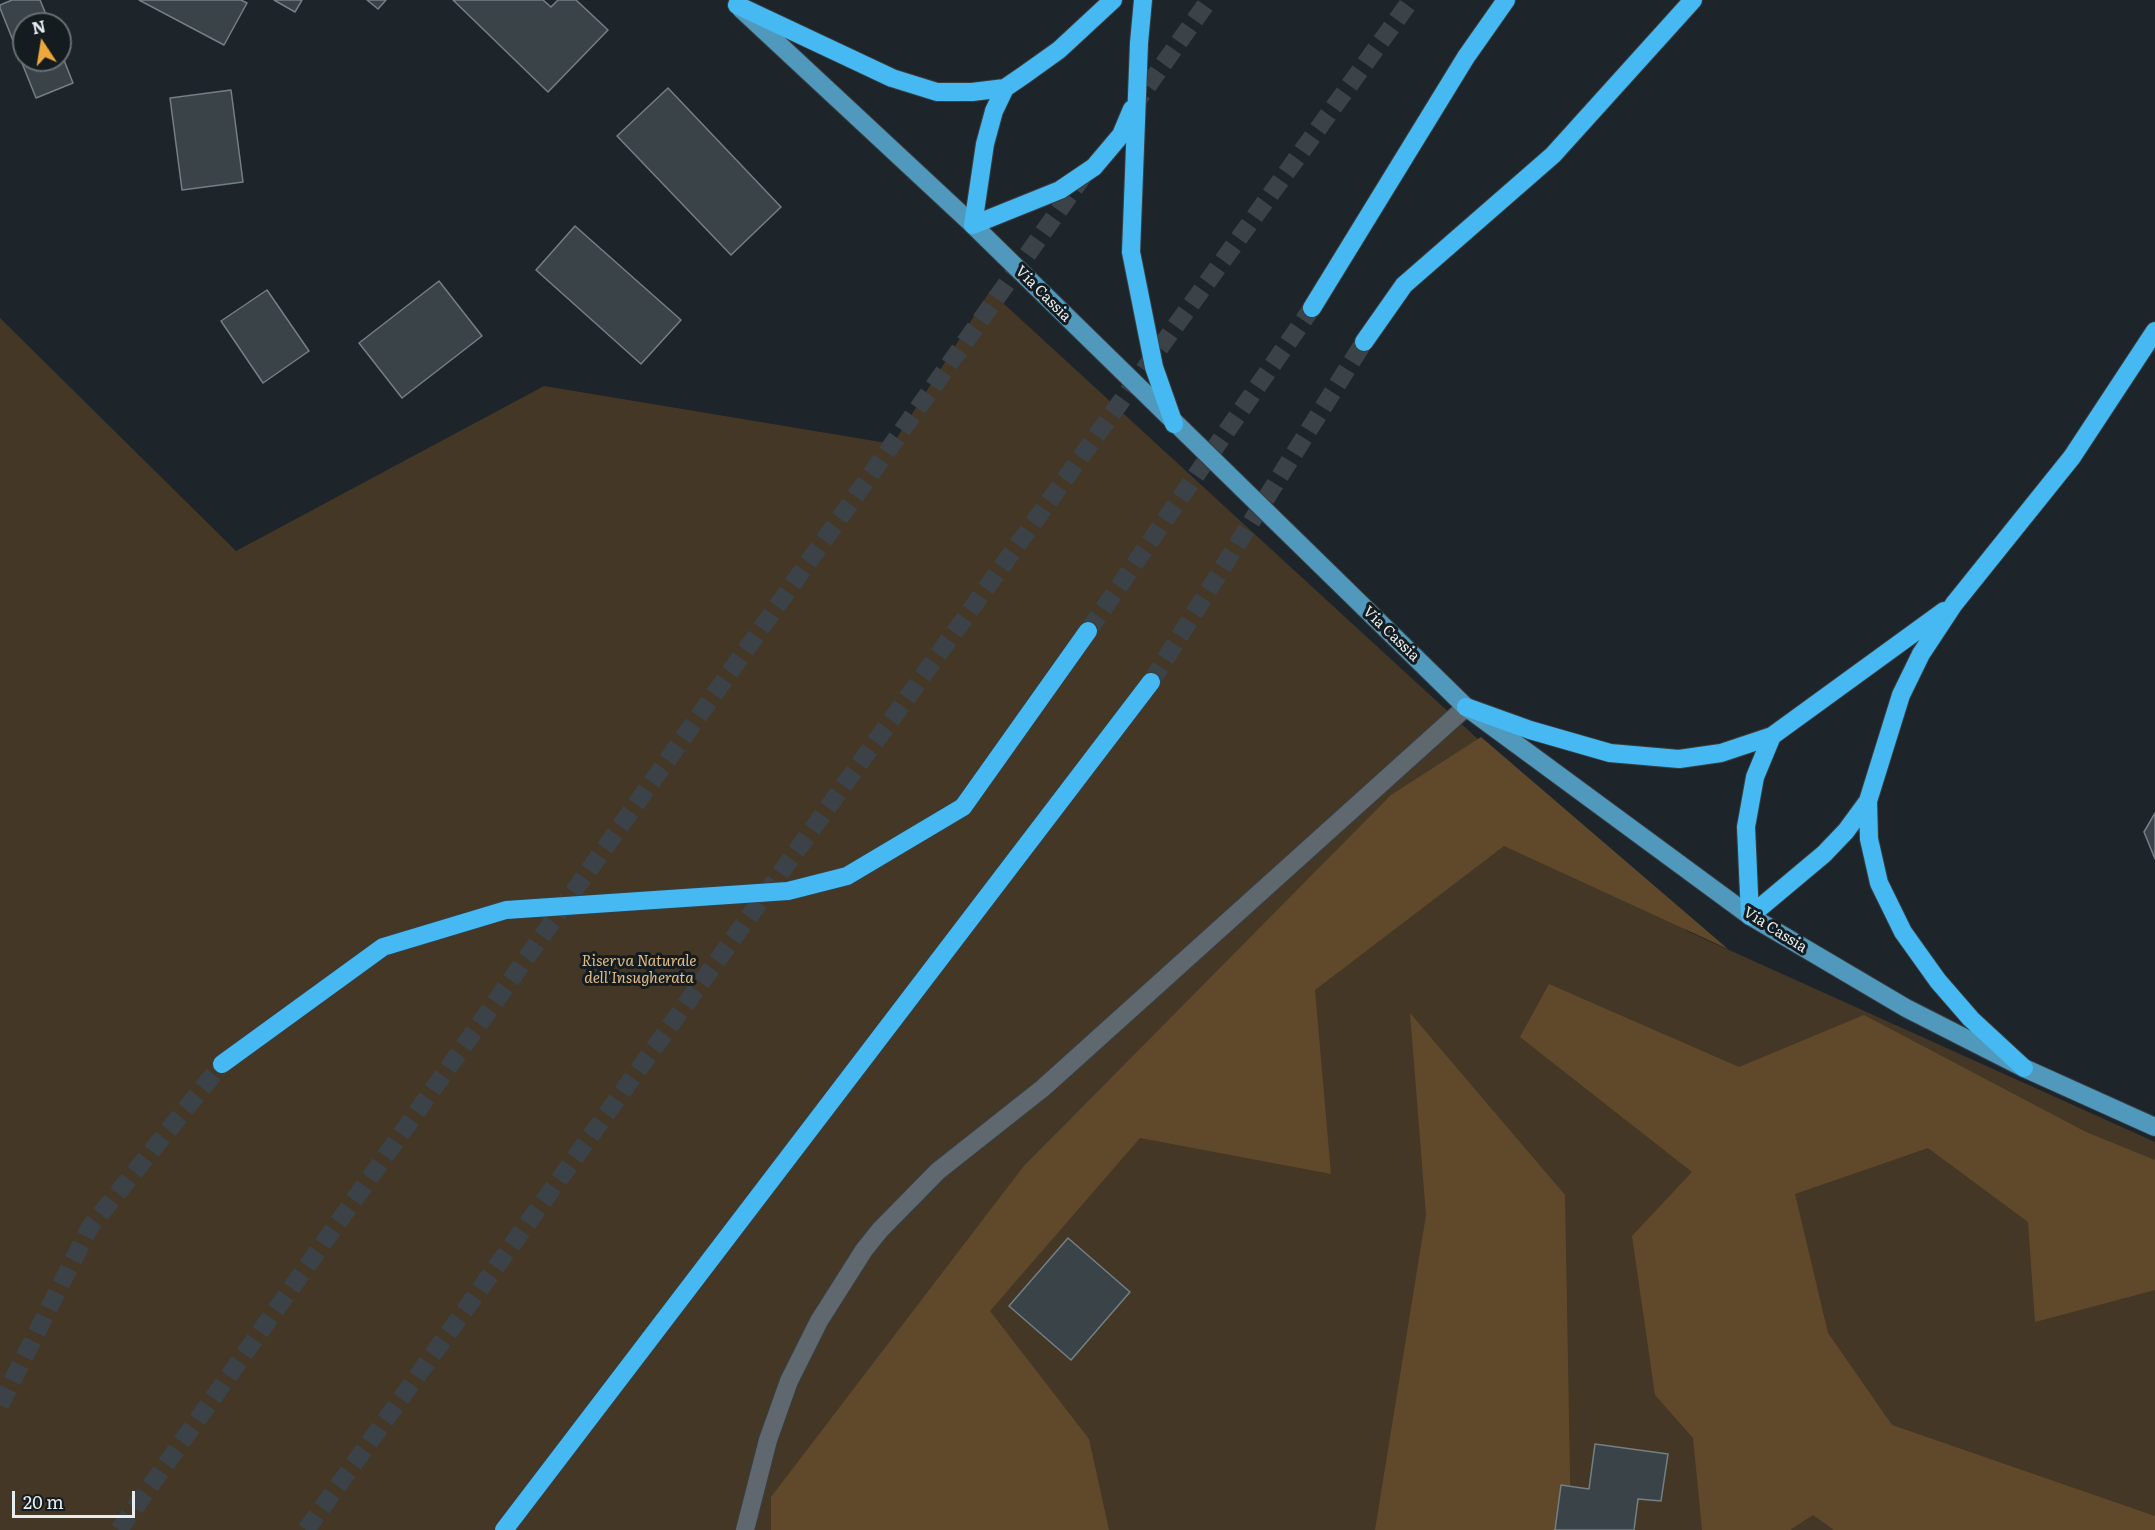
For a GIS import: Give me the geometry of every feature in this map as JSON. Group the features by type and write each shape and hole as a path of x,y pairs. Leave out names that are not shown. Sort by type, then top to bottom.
{"highway":[{"path":"735,2 892,78 937,92 972,92 1005,88 1059,51 1113,0"},
{"path":"1143,0 1131,252 1154,367 1174,424"},
{"path":"1312,308 1466,57 1506,0"},
{"path":"1364,342 1404,285 1553,155 1693,0"},
{"path":"973,225 985,144 994,111 1005,88"},
{"path":"973,225 1060,190 1094,167 1121,135 1137,97"},
{"path":"2024,1068 1971,1019 1938,981 1903,932 1879,883 1869,839 1868,801 1901,695 1921,654 1954,604 2072,457 2155,331"},
{"path":"1466,707 1587,748 1631,756 1679,759 1721,753 1772,735 1954,604"},
{"path":"222,1064 383,947 506,910 788,891 847,876 963,807 1088,631"},
{"path":"504,1530 1151,682"},
{"path":"1750,916 1746,827 1755,777 1772,735"},
{"path":"1750,916 1824,854 1846,831 1868,801"}],"main road":[{"name":"Via Cassia","path":"735,2 973,225 1466,707 1750,916 1906,1008 2024,1068 2155,1126"}],"street":[{"path":"745,1530 768,1440 789,1381 819,1322 864,1250 880,1230 938,1172 1043,1088 1466,707"}],"green space":[{"name":"Riserva Naturale dell'Insugherata","path":"990,291 1687,931 2155,1142 2155,1530 0,1530 0,318 236,551 544,386 893,444"}],"shaded area":[{"path":"1481,737 1728,949 1504,846 1315,990 1331,1174 1140,1138 990,1311 1089,1439 1109,1530 771,1530 771,1497 1023,1167 1391,795"},
{"path":"1549,984 1739,1067 1864,1015 2086,1132 2155,1160 2155,1290 2035,1322 2028,1222 1928,1148 1795,1194 1828,1333 1892,1425 2155,1516 2155,1530 1834,1530 1813,1515 1790,1530 1702,1530 1693,1438 1655,1395 1632,1236 1692,1172 1520,1037"},
{"path":"1410,1013 1565,1195 1571,1530 1375,1530 1426,1215"}],"building":[{"path":"12,0 40,0 45,12 12,12 12,38 0,5"},
{"path":"139,0 241,0 247,3 224,45"},
{"path":"274,0 302,0 295,12"},
{"path":"367,0 386,0 378,9"},
{"path":"453,0 543,0 551,7 558,0 576,0 608,30 548,92"},
{"path":"26,72 69,72 73,83 36,98"},
{"path":"668,88 781,207 731,255 617,136"},
{"path":"231,90 243,182 182,190 170,98"},
{"path":"575,226 681,320 641,364 536,270"},
{"path":"439,281 482,336 402,398 359,343"},
{"path":"267,290 309,351 263,383 221,321"},
{"path":"2155,813 2155,859 2144,832"},
{"path":"1068,1238 1130,1292 1071,1360 1009,1306"},
{"path":"1595,1444 1668,1454 1661,1501 1638,1499 1634,1530 1555,1530 1561,1485 1589,1489"}],"tunnel":[{"path":"1132,108 1209,0"},
{"path":"306,1530 1411,0"},
{"path":"119,1530 1084,175"},
{"path":"1088,631 1312,308"},
{"path":"1151,682 1364,342"},
{"path":"0,1405 90,1227 222,1064"}]}
